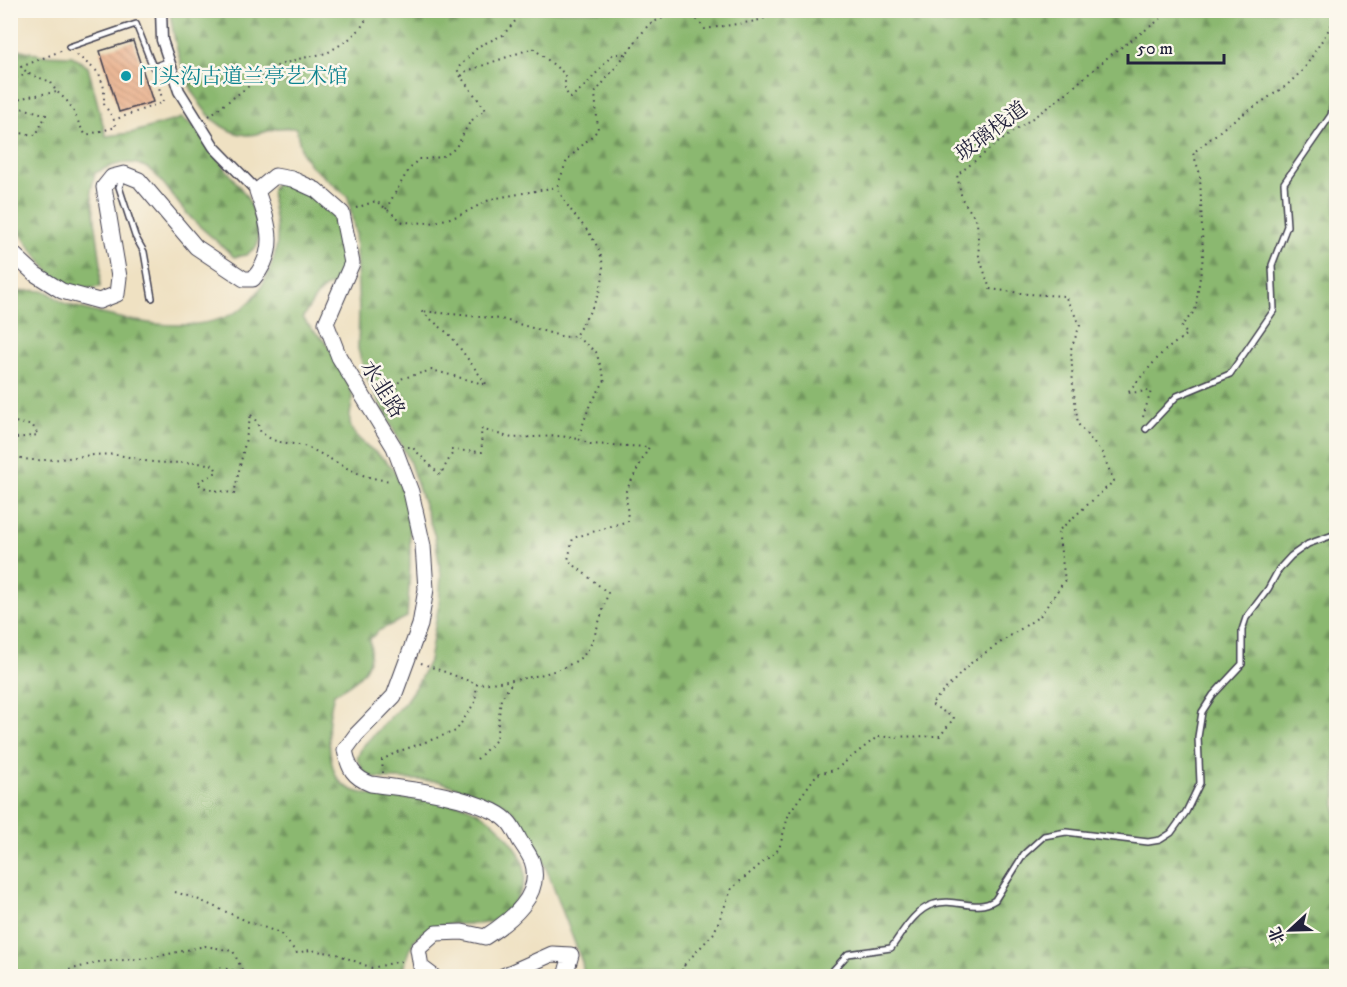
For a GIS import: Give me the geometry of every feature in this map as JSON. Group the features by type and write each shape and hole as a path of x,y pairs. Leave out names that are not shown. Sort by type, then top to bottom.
{"street":[{"path":"10,251 35,274 62,291 99,301 117,294 119,277 104,187 112,177 124,174 139,180 196,247 243,279 253,279 262,270 268,254 270,228 257,191 214,147 179,91 162,40 160,10"},
{"path":"257,191 275,176 292,179 316,190 342,213"},
{"name":"水韭路","path":"342,213 352,263 326,323 339,357 394,447 408,483 423,546 426,589 420,625 394,696 356,735 345,750 348,766 359,779 383,786 462,799 495,812 512,824 532,861 534,881 527,900 506,924 485,937 462,932 436,933 418,949 419,956"},
{"path":"503,976 552,954 571,955 565,976"},
{"path":"419,956 421,967 433,976"}],"lane":[{"path":"69,47 136,24 153,67 169,61"},
{"path":"1146,429 1177,396 1230,374 1274,310 1272,265 1287,226 1284,183 1331,115 1336,91"},
{"path":"124,174 119,187 135,236 144,252 152,298"},
{"path":"828,976 848,954 891,948 918,914 933,904 946,902 981,906 989,904 995,900 1024,854 1044,836 1066,832 1148,842 1160,840 1171,833 1186,812 1200,783 1198,737 1202,712 1213,695 1242,664 1242,630 1246,618 1291,556 1308,544 1336,534"}],"path":[{"path":"200,124 273,67 327,52 348,40 360,29 372,10"},
{"path":"387,209 406,174 418,159 435,159 452,152 475,115 486,110 457,69 479,46 503,35 525,10"},
{"path":"575,336 599,296 604,263 588,232 567,207 557,187 567,160 598,130 595,93 649,24 681,10"},
{"path":"689,10 705,29 756,21 796,10"},
{"name":"玻璃栈道","path":"684,965 714,933 732,888 779,849 789,813 817,774 835,770 878,737 940,736 954,718 930,704 973,661 1040,616 1065,580 1058,531 1114,481 1102,453 1078,424 1071,349 1080,325 1065,296 990,289 979,256 977,221 962,199 957,175 1063,96 1108,57 1173,10"},
{"path":"1142,422 1151,392 1127,393 1163,352 1186,334 1181,326 1195,311 1203,257 1203,222 1200,174 1193,153 1231,122 1286,86 1304,69 1336,18"},
{"path":"69,47 99,73 104,88 104,104 116,127 86,135 78,125 70,105 53,89 51,82 28,74 21,67 69,47"},
{"path":"461,77 464,72 533,48 565,74 565,90 570,98 586,85 613,54 626,54"},
{"path":"114,120 163,102 153,67"},
{"path":"10,77 28,74"},
{"path":"10,135 19,133 36,135 46,115 31,108 21,109 12,106 18,100 57,92"},
{"path":"342,213 376,201 403,222 431,223 458,216 491,200 557,187"},
{"path":"384,431 400,379 432,369 487,385 451,336 421,310 501,319 564,337 575,336 596,352 605,380 589,407 578,439"},
{"path":"10,452 28,459 57,459 103,454 153,462 214,465 217,472 197,483 206,490 224,490 234,494 251,415 257,422 261,433 274,441 309,448 342,467 362,475 378,480 408,483"},
{"path":"10,421 33,426 38,435 10,439"},
{"path":"394,447 412,447 440,475 452,454 451,450 482,452 481,429 512,438 561,436 590,444 649,447 626,491 628,521 573,538 569,550 568,560 608,593 587,651 568,666 513,681 477,684 409,659"},
{"path":"477,759 496,740 501,699 513,681"},
{"path":"383,786 382,760 456,730 475,702 477,684"},
{"path":"175,892 280,933 297,953 310,950 337,954 372,968 419,956"},
{"path":"46,976 99,962 150,958 205,946 233,951 245,976"},
{"path":"680,976 684,965"},
{"path":"684,965 691,976"},
{"path":"213,976 219,967 243,973"}],"green space":[{"path":"170,11 1336,11 1336,976 584,976 582,962 543,860 516,814 501,802 438,781 375,778 365,773 357,759 362,747 405,702 429,661 439,603 441,575 435,537 409,460 365,374 358,349 359,310 355,232 348,197 311,166 302,154 296,128 277,128 247,135 229,130 213,119 190,87 177,47"},
{"path":"10,47 41,55 72,56 88,67 106,136 131,133 182,118 194,126 247,197 259,224 257,246 246,255 234,257 193,220 153,172 143,166 130,163 114,165 95,173 91,190 101,264 100,287 87,289 70,287 60,281 39,259 16,227 11,225"},
{"path":"278,182 311,196 332,212 351,270 346,280 320,292 303,317 327,345 340,366 352,394 350,425 352,430 360,441 392,468 400,483 409,520 410,561 407,617 378,631 370,639 370,659 367,666 357,678 334,694 328,730 334,770 338,779 347,787 360,792 394,798 447,801 481,813 498,826 520,854 525,869 523,886 511,905 493,921 482,924 436,926 419,935 409,951 404,976 11,976 11,294 43,291 66,304 86,310 156,324 204,323 225,317 251,301 263,284 272,264 277,243 277,229 271,192"}],"building":[{"name":"门头沟古道兰亭艺术馆","path":"133,41 153,102 119,112 100,51"}],"place":[{"name":"门头沟古道兰亭艺术馆","path":"126,76"}]}
